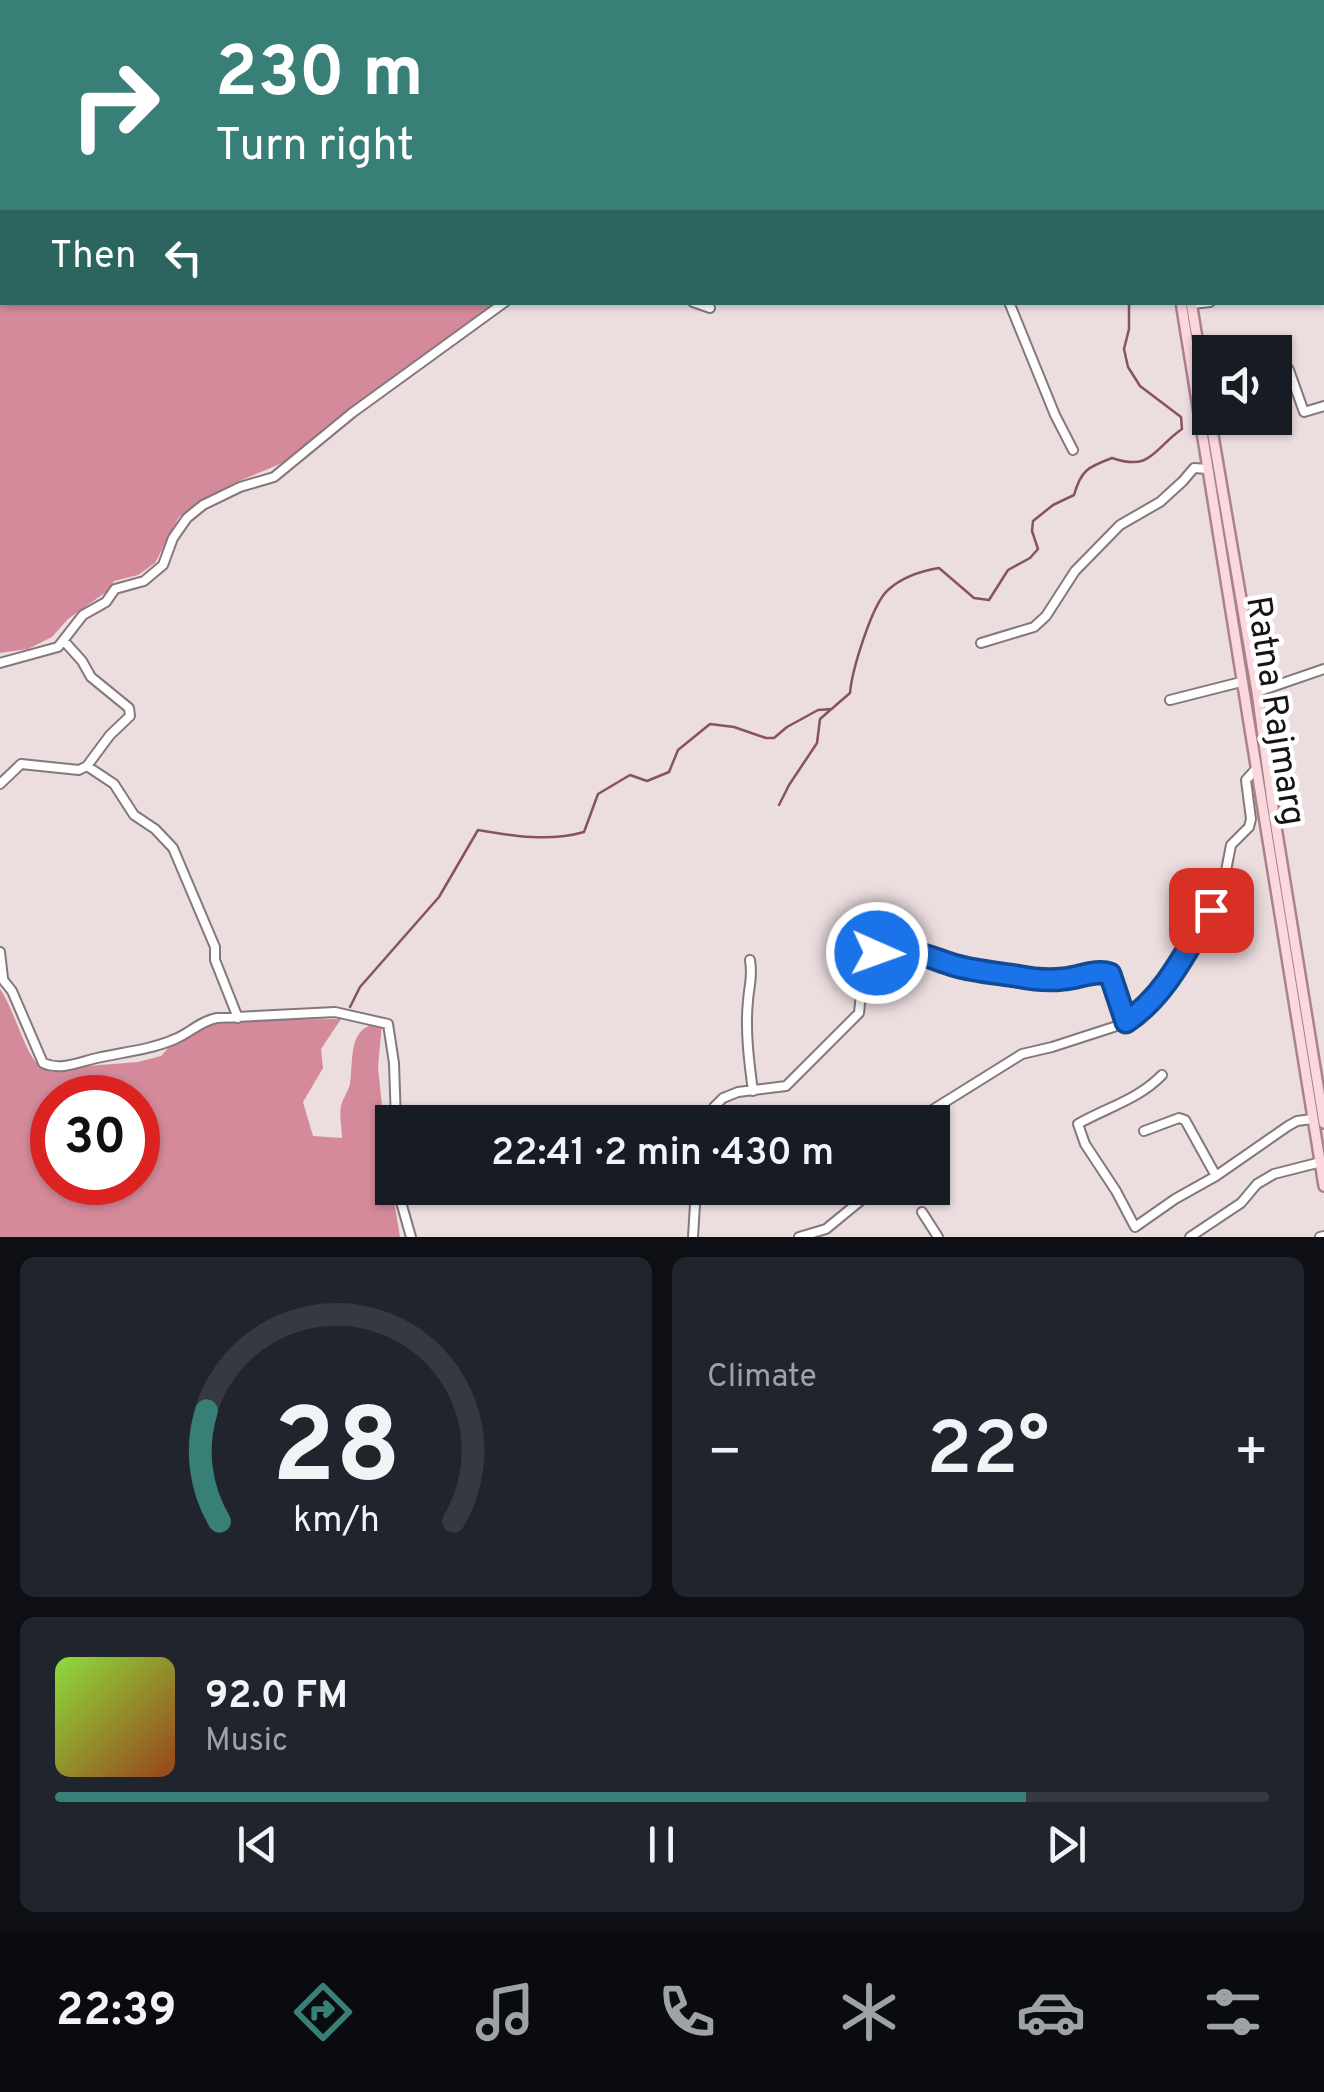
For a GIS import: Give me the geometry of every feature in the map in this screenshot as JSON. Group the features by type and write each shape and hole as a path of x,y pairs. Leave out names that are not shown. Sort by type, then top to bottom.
{"main road":[{"name":"Ratna Rajmarg","path":"1188,305 1196,335"},
{"name":"Ratna Rajmarg","path":"1188,305 1208,469 1324,1186"},
{"name":"Ratna Rajmarg","path":"1213,435 1324,1123"}],"street":[{"path":"0,663 58,648 83,614 106,602 115,589 144,580 163,565 173,538 187,518 240,487 274,478 352,413 500,305"},
{"path":"701,305 710,308"},
{"path":"1010,305 1073,450"},
{"path":"1292,378 1304,412 1324,406"},
{"path":"981,643 1034,628 1075,571 1120,524 1160,502 1194,468 1208,469"},
{"path":"0,784 21,764 79,770 87,766 130,716 129,708 91,677 64,641"},
{"path":"1257,692 1324,669"},
{"path":"1170,700 1242,682"},
{"path":"87,766 114,784 134,815 155,828 173,848 216,947 215,960 238,1018"},
{"path":"940,1105 1022,1054 1126,1022 1145,1010 1158,996 1211,910 1224,881 1231,846 1249,827 1246,780 1255,770"},
{"path":"716,1105 738,1092 786,1086 859,1013 864,964 877,953 894,948 957,966 1020,977 1052,980 1110,974 1126,1022"},
{"path":"0,952 2,977 12,991 42,1063 78,1064 125,1054 180,1038 207,1020 335,1012 388,1024 395,1105"},
{"path":"750,960 753,980 748,1000 748,1031 752,1091"},
{"path":"1162,1075 1138,1094 1078,1124 1085,1144 1135,1227 1296,1121 1312,1119"},
{"path":"1144,1131 1179,1118 1185,1120 1216,1176"},
{"path":"1190,1237 1241,1203 1257,1184 1274,1174 1321,1162"},
{"path":"402,1205 411,1237"},
{"path":"693,1237 695,1205"},
{"path":"799,1237 826,1228 855,1205"},
{"path":"922,1212 938,1237"}],"shaded area":[{"path":"0,305 494,305 329,424 292,459 232,484 179,517 155,563 138,575 114,581 109,590 68,619 52,637 28,649 0,653"},
{"path":"0,989 32,1057 52,1072 161,1056 170,1046 207,1025 341,1019 321,1049 323,1068 303,1102 313,1136 342,1138 340,1110 350,1084 354,1045 363,1030 382,1024 378,1067 382,1105 375,1105 375,1205 395,1205 400,1237 0,1237"}],"waterway":[{"path":"779,805 817,743 820,719 850,693 864,638 888,590 912,575 939,568 974,598 989,600 1008,570 1038,549 1033,521 1074,495 1087,471 1112,458 1125,462 1144,460 1182,429 1181,417 1140,386 1128,367 1124,349 1129,305"},
{"path":"350,1007 360,987 439,897 478,830 544,837 584,832 598,794 630,775 647,781 669,772 678,750 710,724 774,738 818,710 832,709"}],"route":[{"path":"877,953 894,948 957,966 1052,980 1110,974 1126,1022 1158,996 1211,910"}]}
